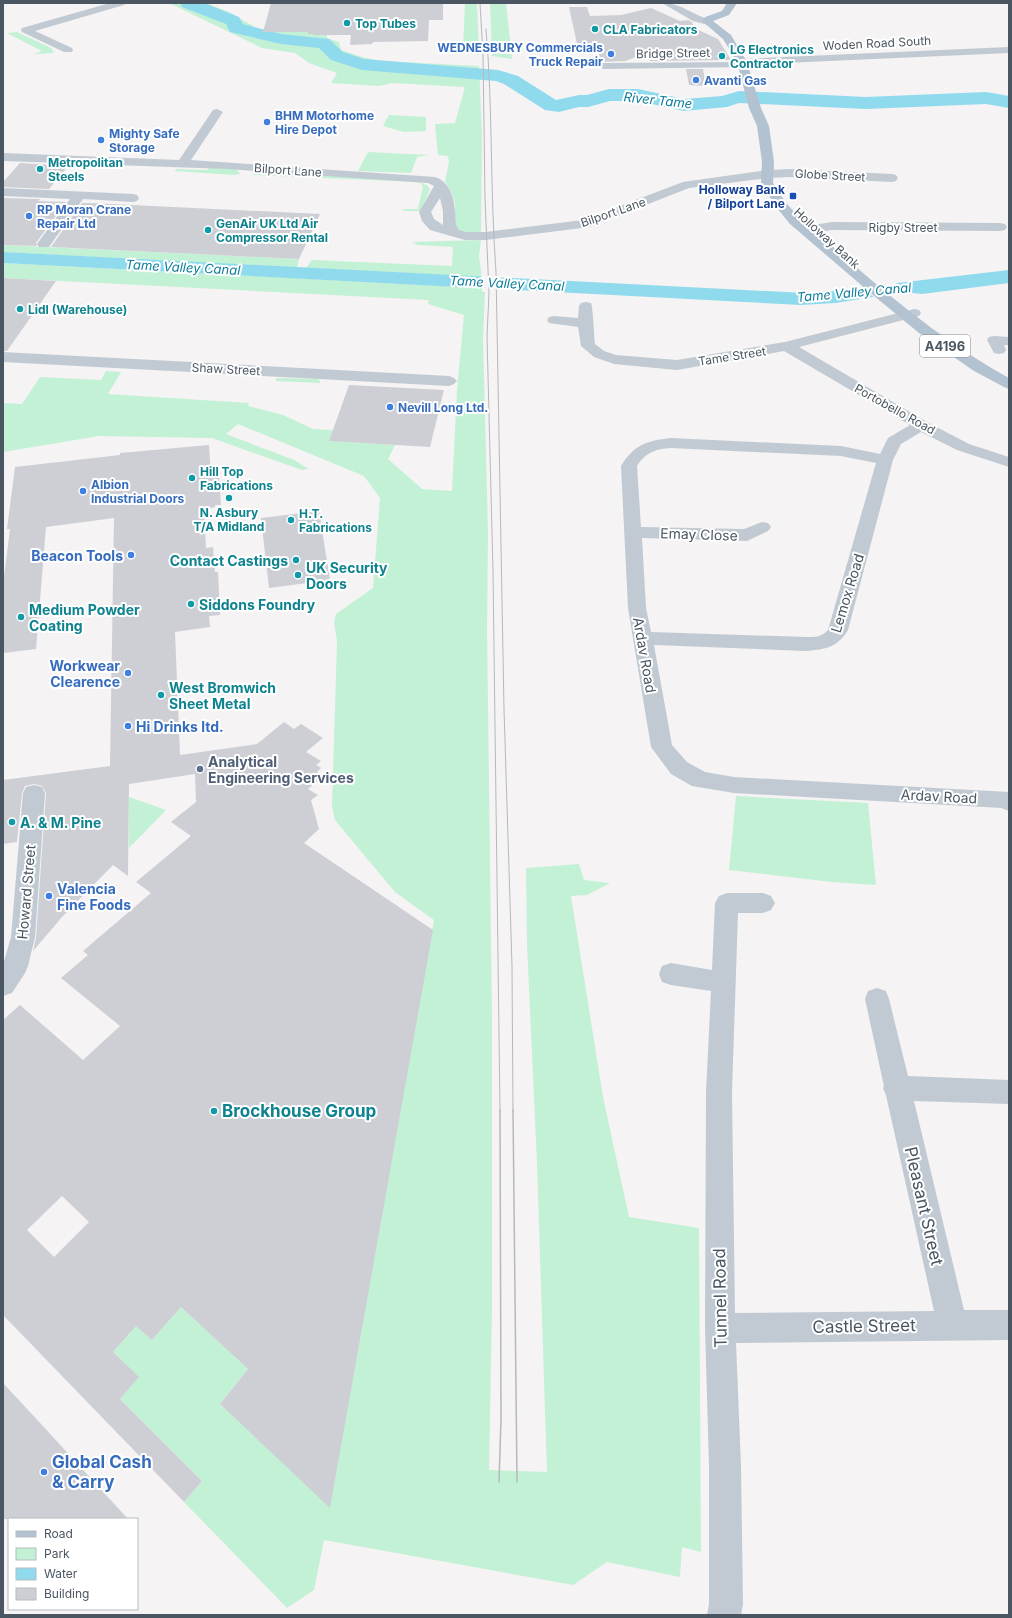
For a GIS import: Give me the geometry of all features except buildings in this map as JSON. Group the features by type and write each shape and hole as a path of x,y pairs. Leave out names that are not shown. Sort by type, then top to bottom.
{"main road":[{"path":"732,3 726,13 711,21 717,25 728,23 730,16 736,10 739,3"},
{"name":"Bridge Street","path":"711,21 727,37 746,62"},
{"name":"A4196","path":"728,23 746,62"},
{"name":"Holloway Bank","path":"746,62 763,126 768,174 767,183 773,194 781,205 910,314"},
{"name":"A4196","path":"910,314 978,359 1009,376"},
{"name":"A4196","path":"910,314 966,360 1009,384"}],"street":[{"path":"68,50 26,30 121,3"},
{"path":"667,3 696,19 711,21"},
{"name":"Woden Road South","path":"746,62 1009,50"},
{"name":"Bridge Street","path":"603,66 746,62"},
{"path":"182,164 216,112"},
{"name":"Bilport Lane","path":"3,157 182,164 429,178 437,181 441,185 425,212 428,221 435,227 465,236 485,236 585,224 687,185 768,174"},
{"name":"Globe Street","path":"768,174 790,173 892,178"},
{"path":"441,185 449,211 448,220 450,228 455,234"},
{"path":"3,192 133,198"},
{"path":"44,244 79,196"},
{"name":"Rigby Street","path":"811,229 832,226 1000,227"},
{"name":"Tame Street","path":"586,306 585,323 588,346 612,363 677,365 786,346 910,314"},
{"path":"554,320 585,323"},
{"name":"Portobello Road","path":"786,346 921,425 963,446 1009,462"},
{"name":"Shaw Street","path":"3,357 449,381"},
{"name":"Lemox Road","path":"644,638 806,644 820,643 834,638 838,630 885,460 894,441 921,425"},
{"name":"Ardav Road","path":"885,460 841,451 671,443 650,446 639,451 628,466 637,608 644,638 662,748 679,768 700,780 734,785 1009,802"},
{"name":"Emay Close","path":"633,532 747,536 762,527"},
{"name":"Howard Street","path":"3,985 16,966 23,937 34,794"},
{"path":"1009,796 1009,802"},
{"name":"Tunnel Road","path":"724,1615 726,1604 725,1466 720,1328 719,1092 723,982 728,903 763,903"},
{"path":"671,974 723,982"},
{"name":"Pleasant Street","path":"877,999 896,1088 952,1325"},
{"path":"896,1088 1009,1092"},
{"name":"Castle Street","path":"720,1328 1009,1325"}],"green space":[{"path":"169,3 206,3 231,13 263,32 308,32 308,34 314,35 327,35 327,38 339,42 341,50 381,61 479,66 482,135 481,232 465,232 455,227 455,204 445,181 449,162 448,156 438,155 435,124 455,123 465,87 392,83 379,86 331,83 337,73 309,63 295,53 262,48"},
{"path":"465,3 477,3 479,55 463,51"},
{"path":"490,3 506,3 512,59 492,56"},
{"path":"17,32 51,48 53,53 34,54 42,51 7,33"},
{"path":"389,115 426,117 426,131 404,132 383,126"},
{"path":"368,152 429,155 417,157 411,173 358,171"},
{"path":"210,168 236,169 240,174 234,175 174,171 177,169 207,170"},
{"path":"261,171 416,180 428,186 430,190 420,211 403,211 404,209 418,209 423,186 419,182 252,175"},
{"path":"481,240 479,257 482,277 306,268 312,260 452,266 453,247 418,245 412,242"},
{"path":"3,245 299,259 297,268 292,268 3,252"},
{"path":"3,263 482,288 482,292 485,292 483,338 488,532 487,630 492,1016 492,1307 489,1470 547,1472 537,1163 527,944 526,868 579,864 584,880 610,883 587,895 571,896 603,1097 629,1217 699,1228 701,1552 682,1547 680,1577 607,1562 573,1585 324,1540 314,1590 287,1608 184,1502 202,1481 120,1399 138,1377 113,1352 131,1332 127,1327 132,1321 152,1340 181,1307 248,1369 220,1404 330,1507 434,920 395,892 335,820 332,806 337,641 334,623 336,614 373,588 380,498 364,476 238,424 226,434 294,460 309,469 302,470 212,438 99,436 3,452 3,403 22,404 40,377 101,380 106,371 121,372 108,394 249,403 248,406 283,415 313,429 333,430 329,441 395,445 388,459 422,489 452,491 457,390 464,315 428,304 429,300 3,278"},
{"path":"277,378 318,379 320,383 275,381"},
{"path":"736,796 868,803 876,885 832,882 729,870"},
{"path":"129,797 166,810 129,848"}],"water":[{"name":"Tame Valley Canal","path":"3,252 805,293 847,290 858,292 895,286 897,283 1009,270 1009,283 922,294 903,292 836,303 801,305 3,263"}],"pier":[{"path":"481,275 501,276 502,292 482,290"},
{"path":"894,284 907,294 875,298 864,289"}],"waterway":[{"name":"River Tame","path":"188,3 233,21 236,28 281,39 323,43 328,46 337,56 362,64 498,76 511,80 552,106 559,106 579,101 588,101 609,95 638,95 684,105 727,101 731,98 739,97 866,103 986,98 1009,102"}],"tram line":[{"path":"480,3 483,55 485,199 489,293 487,336 493,571 500,1111"},
{"path":"486,29 490,90 496,272 504,709 512,966 513,1111"},
{"path":"499,1482 501,1419 500,1110"},
{"path":"513,1110 517,1482"}],"place":[{"name":"Top Tubes","path":"347,23"},
{"name":"CLA Fabricators","path":"595,29"},
{"name":"WEDNESBURY Commercials Truck Repair","path":"611,54"},
{"name":"LG Electronics Contractor","path":"722,56"},
{"name":"Avanti Gas","path":"696,80"},
{"name":"BHM Motorhome Hire Depot","path":"267,122"},
{"name":"Mighty Safe Storage","path":"101,140"},
{"name":"Metropolitan Steels","path":"40,169"},
{"name":"Holloway Bank / Bilport Lane","path":"793,196"},
{"name":"RP Moran Crane Repair Ltd","path":"29,216"},
{"name":"GenAir UK Ltd Air Compressor Rental","path":"208,230"},
{"name":"Lidl (Warehouse)","path":"20,309"},
{"name":"Nevill Long Ltd.","path":"390,407"},
{"name":"Hill Top Fabrications","path":"192,478"},
{"name":"Albion Industrial Doors","path":"83,491"},
{"name":"N. Asbury T/A Midland","path":"229,498"},
{"name":"H.T. Fabrications","path":"291,520"},
{"name":"Beacon Tools","path":"131,555"},
{"name":"Contact Castings","path":"296,560"},
{"name":"UK Security Doors","path":"298,575"},
{"name":"Siddons Foundry","path":"191,604"},
{"name":"Medium Powder Coating","path":"21,617"},
{"name":"Workwear Clearence","path":"128,673"},
{"name":"West Bromwich Sheet Metal","path":"161,695"},
{"name":"Hi Drinks ltd.","path":"128,726"},
{"name":"Analytical Engineering Services","path":"200,769"},
{"name":"A. & M. Pine","path":"12,822"},
{"name":"Valencia Fine Foods","path":"49,896"},
{"name":"Brockhouse Group","path":"214,1111"},
{"name":"Global Cash & Carry","path":"44,1472"}]}
